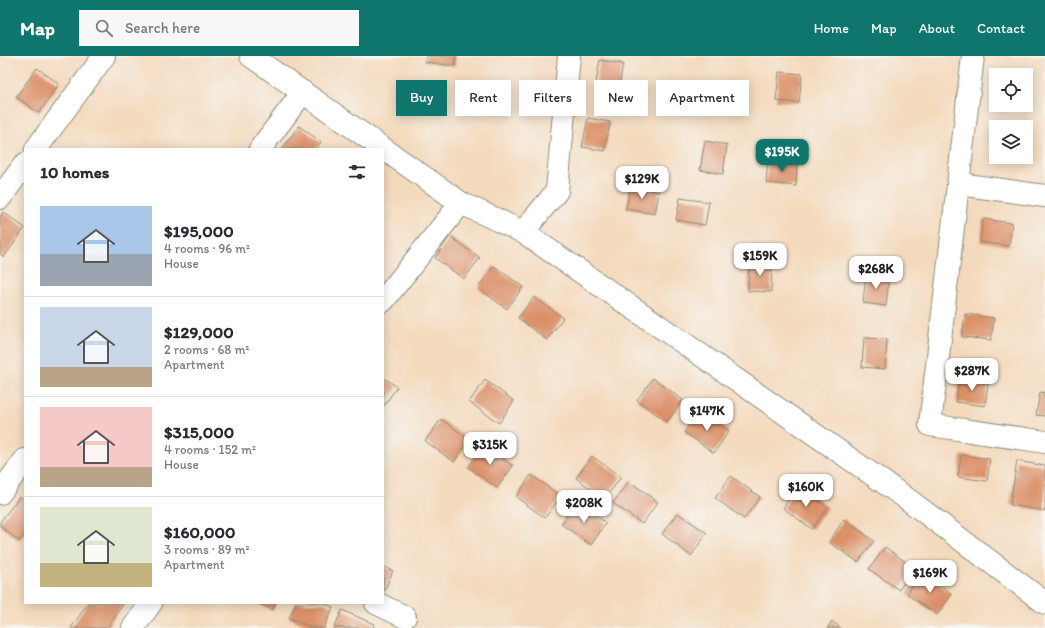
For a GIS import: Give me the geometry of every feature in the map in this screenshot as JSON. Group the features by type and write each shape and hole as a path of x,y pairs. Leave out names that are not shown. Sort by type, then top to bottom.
{"street":[{"path":"37,148 104,56"},
{"path":"251,56 383,148"},
{"path":"523,232 557,191 569,56"},
{"path":"973,56 930,425 1045,442"},
{"path":"261,148 303,92"},
{"path":"384,149 461,203 523,232 906,498 1045,603"},
{"path":"0,198 24,165"},
{"path":"959,184 1045,196"},
{"path":"384,300 461,203"},
{"path":"0,493 24,461"},
{"path":"133,628 150,604"},
{"path":"378,604 405,617"}],"building":[{"path":"426,56 456,56 455,66 425,62"},
{"path":"600,60 623,64 620,80 597,80"},
{"path":"37,68 59,84 39,113 16,97"},
{"path":"779,72 802,74 799,103 776,101"},
{"path":"588,118 610,122 605,151 582,147"},
{"path":"299,126 321,142 317,148 283,148"},
{"path":"705,141 727,145 723,174 700,170"},
{"path":"768,160 797,163 796,186 766,183"},
{"path":"630,186 659,192 655,214 626,209"},
{"path":"680,198 709,202 705,225 676,220"},
{"path":"3,212 24,227 4,257 0,254 0,217"},
{"path":"983,219 1012,223 1009,246 980,242"},
{"path":"450,236 480,258 464,279 435,258"},
{"path":"749,262 772,263 771,292 748,291"},
{"path":"494,266 523,287 507,309 478,288"},
{"path":"866,273 889,277 886,306 863,303"},
{"path":"534,297 563,318 547,340 518,318"},
{"path":"965,314 994,318 991,340 962,337"},
{"path":"864,338 887,339 885,369 862,367"},
{"path":"384,378 397,387 384,406"},
{"path":"653,378 683,400 667,422 637,400"},
{"path":"959,379 988,383 985,406 956,402"},
{"path":"485,380 514,401 499,423 469,402"},
{"path":"1040,392 1045,393 1045,416 1036,415"},
{"path":"700,410 729,431 714,453 684,432"},
{"path":"441,419 470,440 454,462 425,441"},
{"path":"484,445 513,466 497,488 468,467"},
{"path":"961,455 990,459 987,481 958,477"},
{"path":"592,456 621,477 605,499 576,478"},
{"path":"1017,461 1045,466 1045,511 1010,505"},
{"path":"531,475 561,496 545,518 516,497"},
{"path":"731,476 760,497 744,519 715,498"},
{"path":"629,481 658,502 642,524 613,503"},
{"path":"799,486 828,507 812,529 783,508"},
{"path":"20,496 24,499 24,535 19,541 0,526 0,522"},
{"path":"577,502 606,523 591,545 561,524"},
{"path":"677,513 707,533 691,556 662,534"},
{"path":"844,519 874,541 858,562 829,542"},
{"path":"885,547 914,568 899,590 869,569"},
{"path":"384,566 393,571 384,591"},
{"path":"923,572 952,594 937,615 907,594"},
{"path":"87,604 123,604 107,628 71,628"},
{"path":"258,604 276,604 273,610"},
{"path":"296,604 326,604 333,607 324,628 313,628 289,618"},
{"path":"342,610 374,624 373,628 334,628"},
{"path":"832,621 841,628 827,628"}]}
